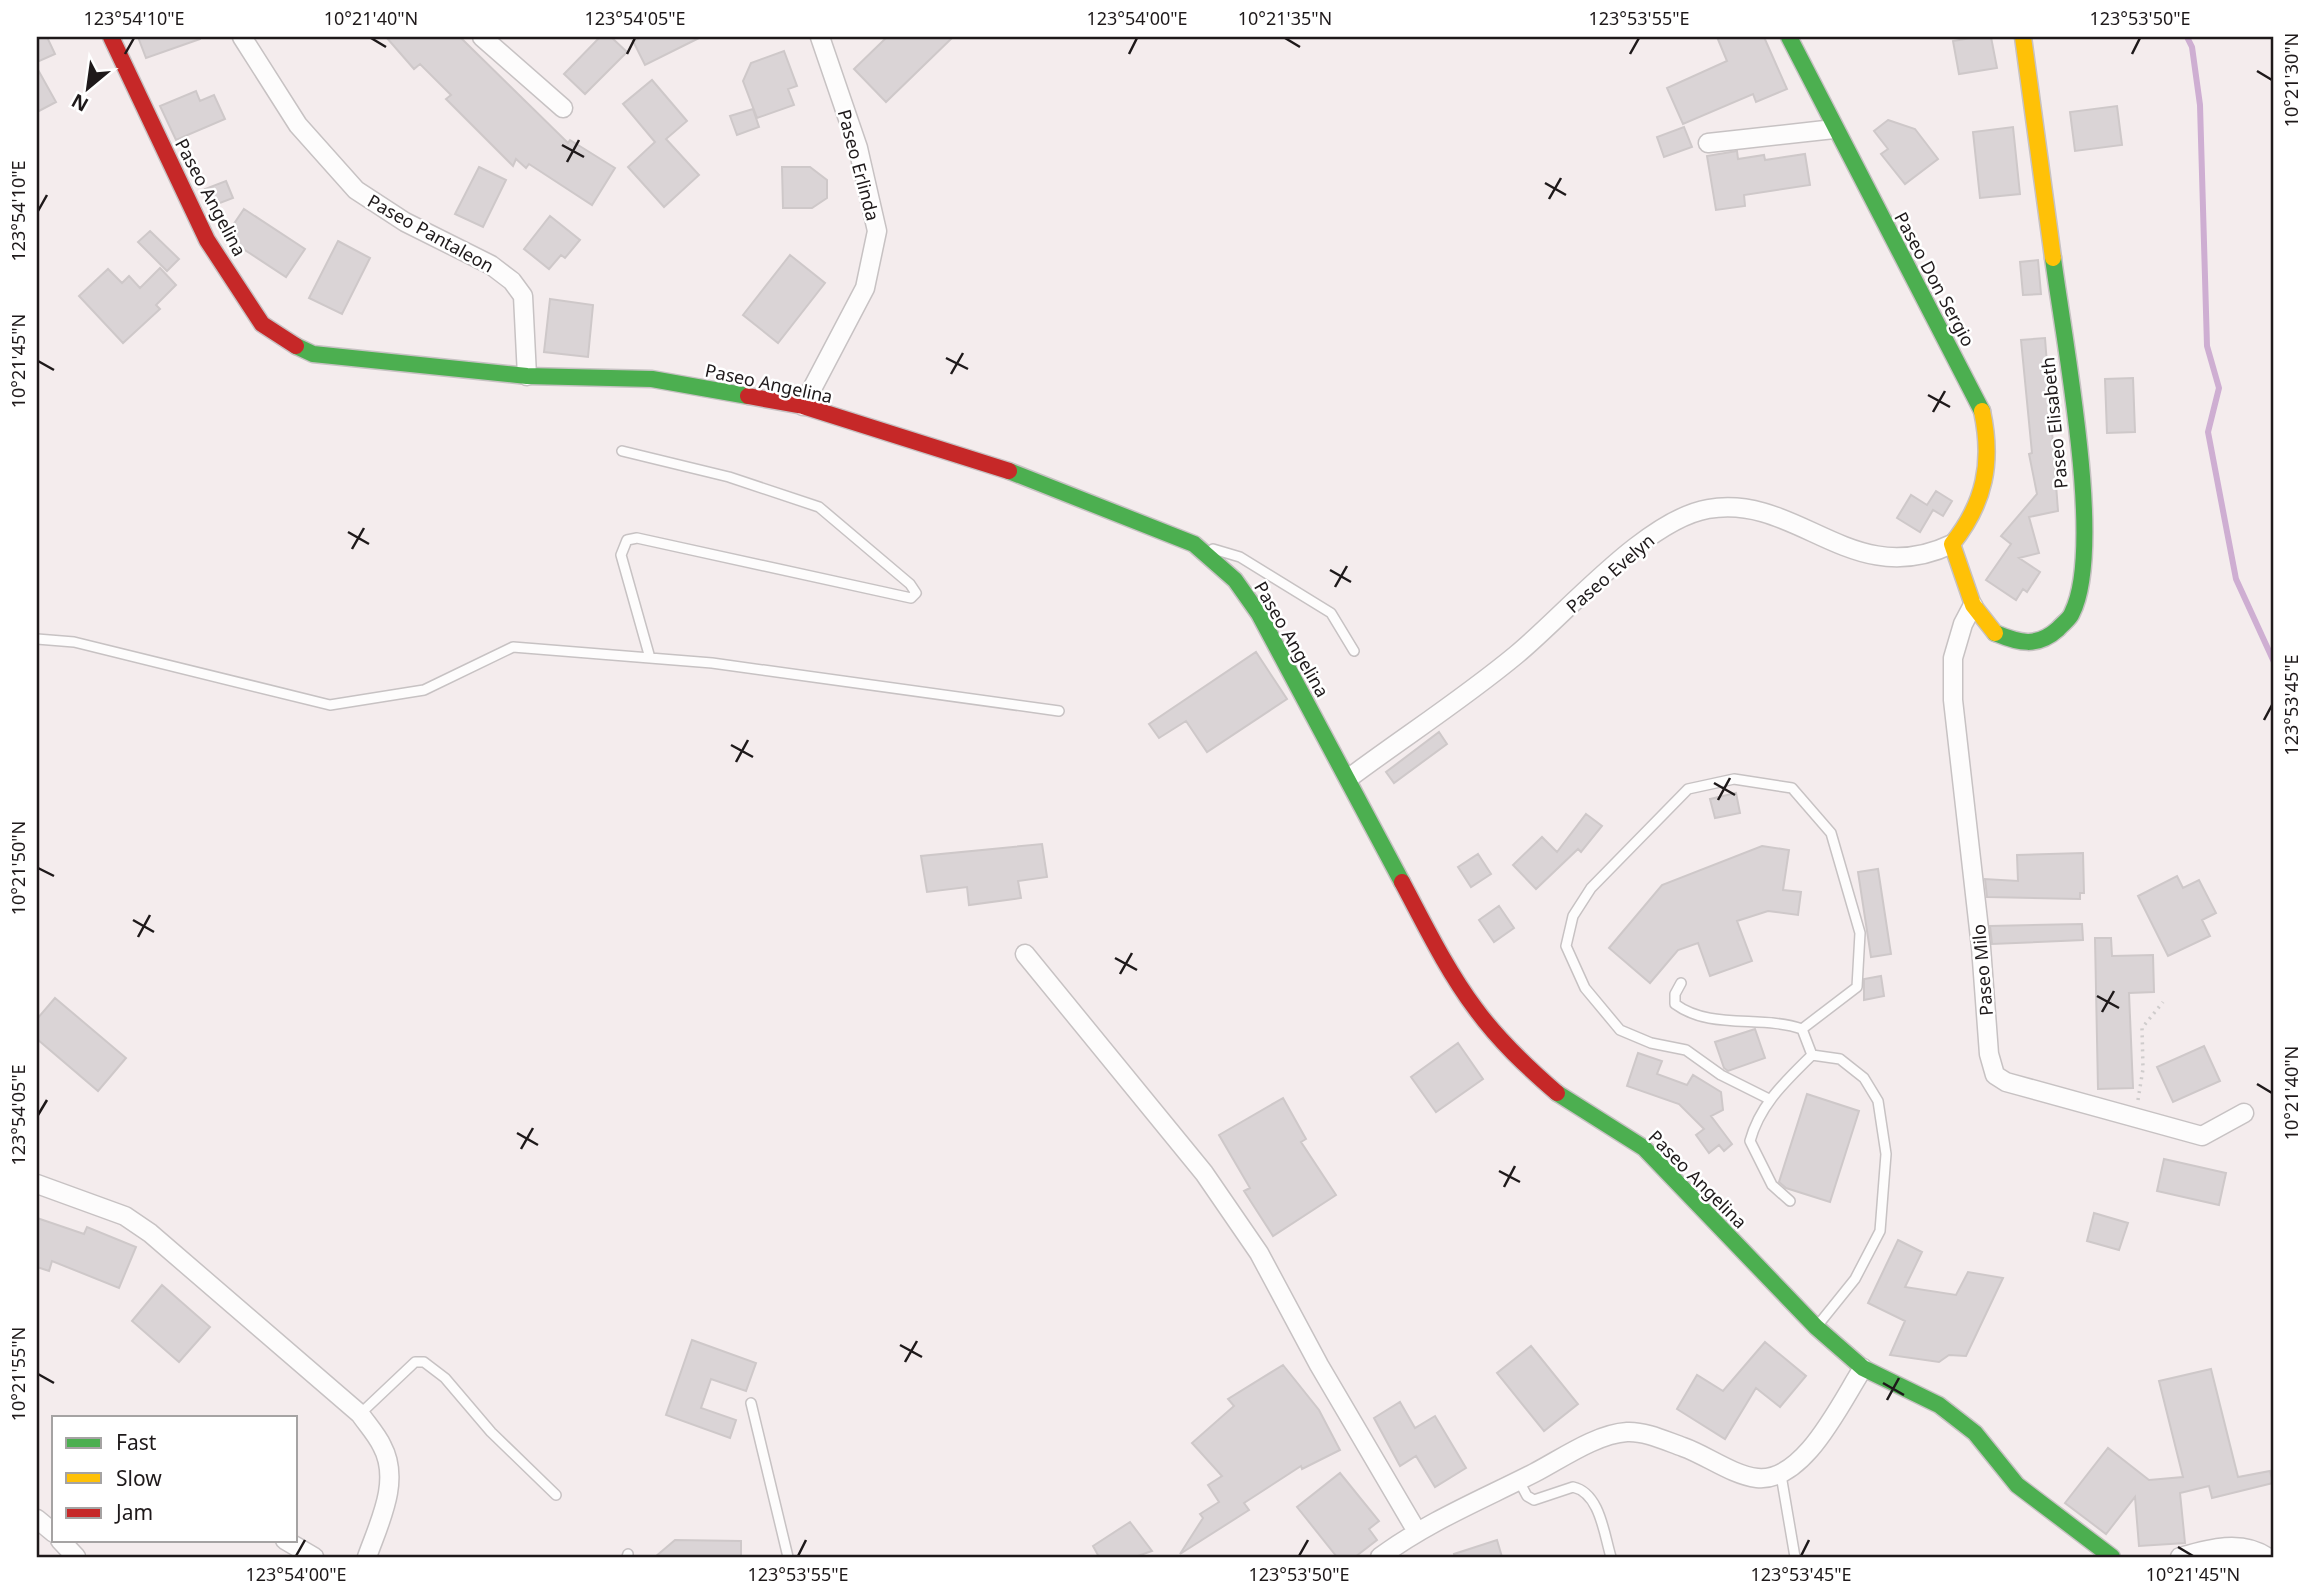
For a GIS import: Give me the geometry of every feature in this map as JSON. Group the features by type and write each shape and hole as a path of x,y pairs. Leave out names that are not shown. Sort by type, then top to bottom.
{"street":[{"name":"Paseo Angelina","path":"111,37 207,240 262,324 284,341 313,354 527,376 652,379 803,406 1040,481 1194,544 1235,580 1259,614 1445,962 1475,1009 1519,1060 1562,1096 1644,1148 1816,1327 1863,1368 1939,1405 1975,1433 2017,1485 2112,1557"},
{"name":"Paseo Pantaleon","path":"242,37 298,125 356,190 405,222 491,265 512,281 523,296 527,376"},
{"path":"482,37 563,108"},
{"name":"Paseo Erlinda","path":"803,406 865,288 877,231 858,148 820,37"},
{"name":"Paseo Don Sergio","path":"1789,37 1834,129 1967,380 1986,428 1989,455 1984,490 1969,522 1952,544"},
{"name":"Paseo Elisabeth","path":"1952,544 1973,605 1991,632 2018,643 2035,643 2049,637 2072,615 2084,574 2084,526 2074,417 2023,37"},
{"path":"1708,143 1834,129"},
{"name":"Paseo Evelyn","path":"1349,778 1515,656 1649,537 1690,514 1726,507 1746,509 1773,516 1862,553 1885,558 1932,554 1952,544"},
{"name":"Paseo Milo","path":"1973,605 1963,624 1953,657 1953,699 1981,947 1989,1054 1996,1075 2006,1082 2134,1120 2202,1136 2244,1113"},
{"path":"1025,954 1204,1173 1259,1253 1319,1365 1416,1530"},
{"path":"37,1184 125,1216 150,1233 360,1414 383,1446 390,1469 389,1489 367,1557"},
{"path":"1380,1557 1416,1530 1600,1440 1627,1432 1655,1437 1757,1478 1780,1475 1808,1454 1863,1368"},
{"path":"37,1519 52,1531"},
{"path":"62,1542 76,1557"},
{"path":"288,1542 314,1557"},
{"path":"2180,1557 2225,1547 2254,1549 2267,1557"}],"lane":[{"path":"622,451 729,477 819,507 910,584 916,593 911,598 637,538 627,540 621,555 650,658"},
{"path":"1194,544 1240,557 1331,612 1354,651"},
{"path":"37,639 74,642 330,705 424,690 513,647 725,664 1059,711"},
{"path":"1769,1099 1721,1075 1686,1050 1651,1043 1620,1030 1585,988 1566,946 1573,916 1591,888 1688,789 1734,779 1792,788 1831,833 1860,933 1857,987 1802,1029"},
{"path":"1681,983 1675,994 1675,1004 1686,1012 1705,1017 1781,1022 1802,1029"},
{"path":"1802,1029 1812,1055"},
{"path":"1812,1055 1840,1059 1864,1078 1878,1101 1885,1154 1880,1230 1855,1279 1816,1327"},
{"path":"1790,1201 1772,1185 1750,1141 1769,1099 1812,1055"},
{"path":"360,1414 415,1362 424,1362 444,1378 491,1432 556,1495"},
{"path":"751,1403 788,1557"},
{"path":"1780,1475 1795,1557"},
{"path":"1519,1481 1527,1496 1534,1500 1573,1487 1587,1493 1597,1511 1611,1557"}],"path":[{"path":"2134,1120 2143,1069 2142,1028 2163,1002"}],"building":[{"path":"37,37 47,37 55,54 37,62"},
{"path":"138,37 200,37 200,39 146,58"},
{"path":"386,37 460,37 568,143 570,140 615,168 592,205 529,164 526,168 516,159 513,166 446,99 451,95 420,64 414,69"},
{"path":"600,37 611,37 627,52 585,94 564,74"},
{"path":"642,37 701,37 645,65 633,41"},
{"path":"887,37 953,37 886,102 854,69"},
{"path":"1717,37 1764,37 1787,89 1756,102 1753,94 1683,124 1667,88 1727,61"},
{"path":"1991,37 1997,68 1959,74 1953,41"},
{"path":"784,51 797,86 788,89 794,105 757,118 743,81 751,63"},
{"path":"37,68 56,102 37,112"},
{"path":"652,80 687,121 666,139 699,175 664,207 628,167 655,142 623,104"},
{"path":"196,91 200,101 214,95 225,119 176,140 160,106"},
{"path":"2117,106 2122,145 2075,151 2070,112"},
{"path":"753,109 759,127 737,135 730,116"},
{"path":"1888,120 1915,129 1938,159 1905,184 1881,154 1888,149 1874,131"},
{"path":"1684,127 1692,147 1664,157 1657,137"},
{"path":"2013,127 2020,194 1980,198 1973,132"},
{"path":"1737,151 1738,159 1764,155 1765,160 1805,154 1810,185 1744,195 1745,206 1716,210 1707,156"},
{"path":"479,167 506,180 483,227 455,214"},
{"path":"782,167 810,167 827,180 827,198 812,208 783,208"},
{"path":"226,181 233,198 212,206 205,189"},
{"path":"244,209 305,249 286,277 225,237"},
{"path":"550,216 580,240 565,258 561,255 549,269 524,249"},
{"path":"150,231 179,259 167,271 138,242"},
{"path":"338,241 370,258 342,314 309,298"},
{"path":"790,255 825,283 778,343 743,315"},
{"path":"2038,260 2041,294 2023,295 2020,262"},
{"path":"160,268 176,285 156,305 160,309 123,343 79,296 108,269 122,283 129,276 140,288"},
{"path":"550,299 593,305 588,357 544,352"},
{"path":"2045,338 2058,511 2029,517 2039,553 2019,558 2040,572 2027,592 2023,589 2016,600 1986,580 2011,544 2001,536 2037,494 2029,454 2032,453 2021,340"},
{"path":"2133,378 2135,432 2107,433 2105,379"},
{"path":"1936,491 1952,501 1943,516 1933,510 1920,532 1897,518 1911,495 1927,505"},
{"path":"1256,652 1287,699 1207,752 1186,721 1159,738 1149,724"},
{"path":"1439,732 1447,744 1394,783 1386,772"},
{"path":"1736,793 1740,813 1715,818 1710,799"},
{"path":"1586,814 1602,826 1581,852 1578,849 1536,889 1513,865 1542,837 1557,852"},
{"path":"1042,844 1047,877 1018,881 1021,898 969,905 967,887 927,892 921,856"},
{"path":"1762,846 1789,850 1783,890 1801,892 1798,915 1768,911 1737,921 1752,961 1710,976 1698,943 1678,950 1650,983 1609,948 1662,885"},
{"path":"2083,853 2084,893 2080,893 2080,899 1987,897 1985,879 2018,881 2017,855"},
{"path":"1478,854 1491,874 1471,887 1458,867"},
{"path":"1878,869 1891,954 1871,957 1858,872"},
{"path":"2177,876 2183,888 2199,880 2216,913 2202,920 2210,936 2168,956 2138,896"},
{"path":"1499,906 1514,928 1494,942 1479,920"},
{"path":"2082,924 2083,940 1992,944 1990,926"},
{"path":"2095,938 2111,938 2112,956 2153,955 2154,992 2129,993 2133,1088 2098,1089"},
{"path":"1881,976 1884,996 1864,1000 1864,979"},
{"path":"55,998 126,1058 98,1091 37,1039 37,1019"},
{"path":"1755,1029 1765,1058 1728,1071 1724,1068 1715,1042"},
{"path":"1458,1043 1483,1079 1436,1112 1411,1077"},
{"path":"2204,1046 2220,1081 2173,1102 2157,1067"},
{"path":"1638,1053 1662,1061 1657,1074 1687,1085 1693,1075 1721,1092 1723,1110 1711,1116 1732,1144 1724,1151 1719,1145 1709,1153 1696,1135 1704,1129 1679,1104 1627,1086"},
{"path":"1807,1094 1859,1111 1830,1202 1786,1188 1779,1182"},
{"path":"1283,1098 1306,1139 1301,1142 1336,1195 1273,1236 1244,1191 1250,1188 1219,1135"},
{"path":"2164,1159 2226,1173 2219,1205 2157,1191"},
{"path":"2094,1213 2128,1223 2119,1250 2087,1241"},
{"path":"37,1218 84,1234 87,1227 136,1247 119,1288 52,1261 49,1271 37,1267"},
{"path":"1898,1240 1922,1252 1905,1287 1956,1295 1968,1272 2003,1278 1966,1356 1949,1355 1939,1362 1890,1355 1905,1321 1868,1303"},
{"path":"162,1285 210,1327 179,1362 132,1321"},
{"path":"692,1340 756,1363 746,1391 711,1379 701,1408 736,1420 730,1438 666,1415"},
{"path":"1765,1342 1806,1376 1780,1407 1756,1388 1725,1439 1677,1409 1697,1375 1723,1391"},
{"path":"1531,1346 1578,1404 1544,1431 1497,1373"},
{"path":"1283,1365 1319,1410 1340,1450 1302,1469 1301,1466 1244,1503 1249,1510 1180,1554 1203,1518 1200,1514 1219,1502 1208,1485 1222,1476 1192,1443 1234,1406 1228,1399"},
{"path":"2211,1369 2238,1477 2270,1471 2273,1483 2212,1498 2209,1486 2180,1493 2185,1543 2139,1546 2135,1497 2106,1534 2065,1503 2108,1448 2149,1480 2183,1477 2159,1381"},
{"path":"1400,1402 1415,1428 1435,1416 1466,1468 1435,1487 1416,1456 1400,1466 1374,1418"},
{"path":"1340,1473 1379,1521 1369,1529 1377,1540 1355,1557 1337,1557 1297,1507"},
{"path":"1130,1522 1152,1551 1135,1557 1099,1557 1093,1546"},
{"path":"675,1540 741,1541 741,1557 655,1557"},
{"path":"1497,1540 1502,1557 1455,1557 1454,1554"}],"waterway":[{"path":"2187,37 2192,47 2200,105 2207,346 2219,388 2208,432 2236,579 2274,662"}],"traffic: fast":[{"path":"1789,37 1982,411"},
{"path":"1995,633 2028,642 2050,635 2071,615 2081,582 2084,541 2079,440 2053,258"},
{"path":"296,346 313,354 527,376 652,379 748,396"},
{"path":"1009,471 1194,544 1235,580 1259,614 1402,882"},
{"path":"1557,1093 1644,1148 1816,1327 1863,1368 1939,1405 1975,1433 2017,1485 2112,1557"}],"traffic: slow":[{"path":"2023,37 2053,258"},
{"path":"1982,411 1987,448 1983,481 1972,513 1952,544 1973,605 1995,633"}],"traffic: jam":[{"path":"111,37 207,240 262,324 296,346"},
{"path":"748,396 803,406 1009,471"},
{"path":"1402,882 1445,962 1475,1008 1513,1053 1557,1093"}]}
